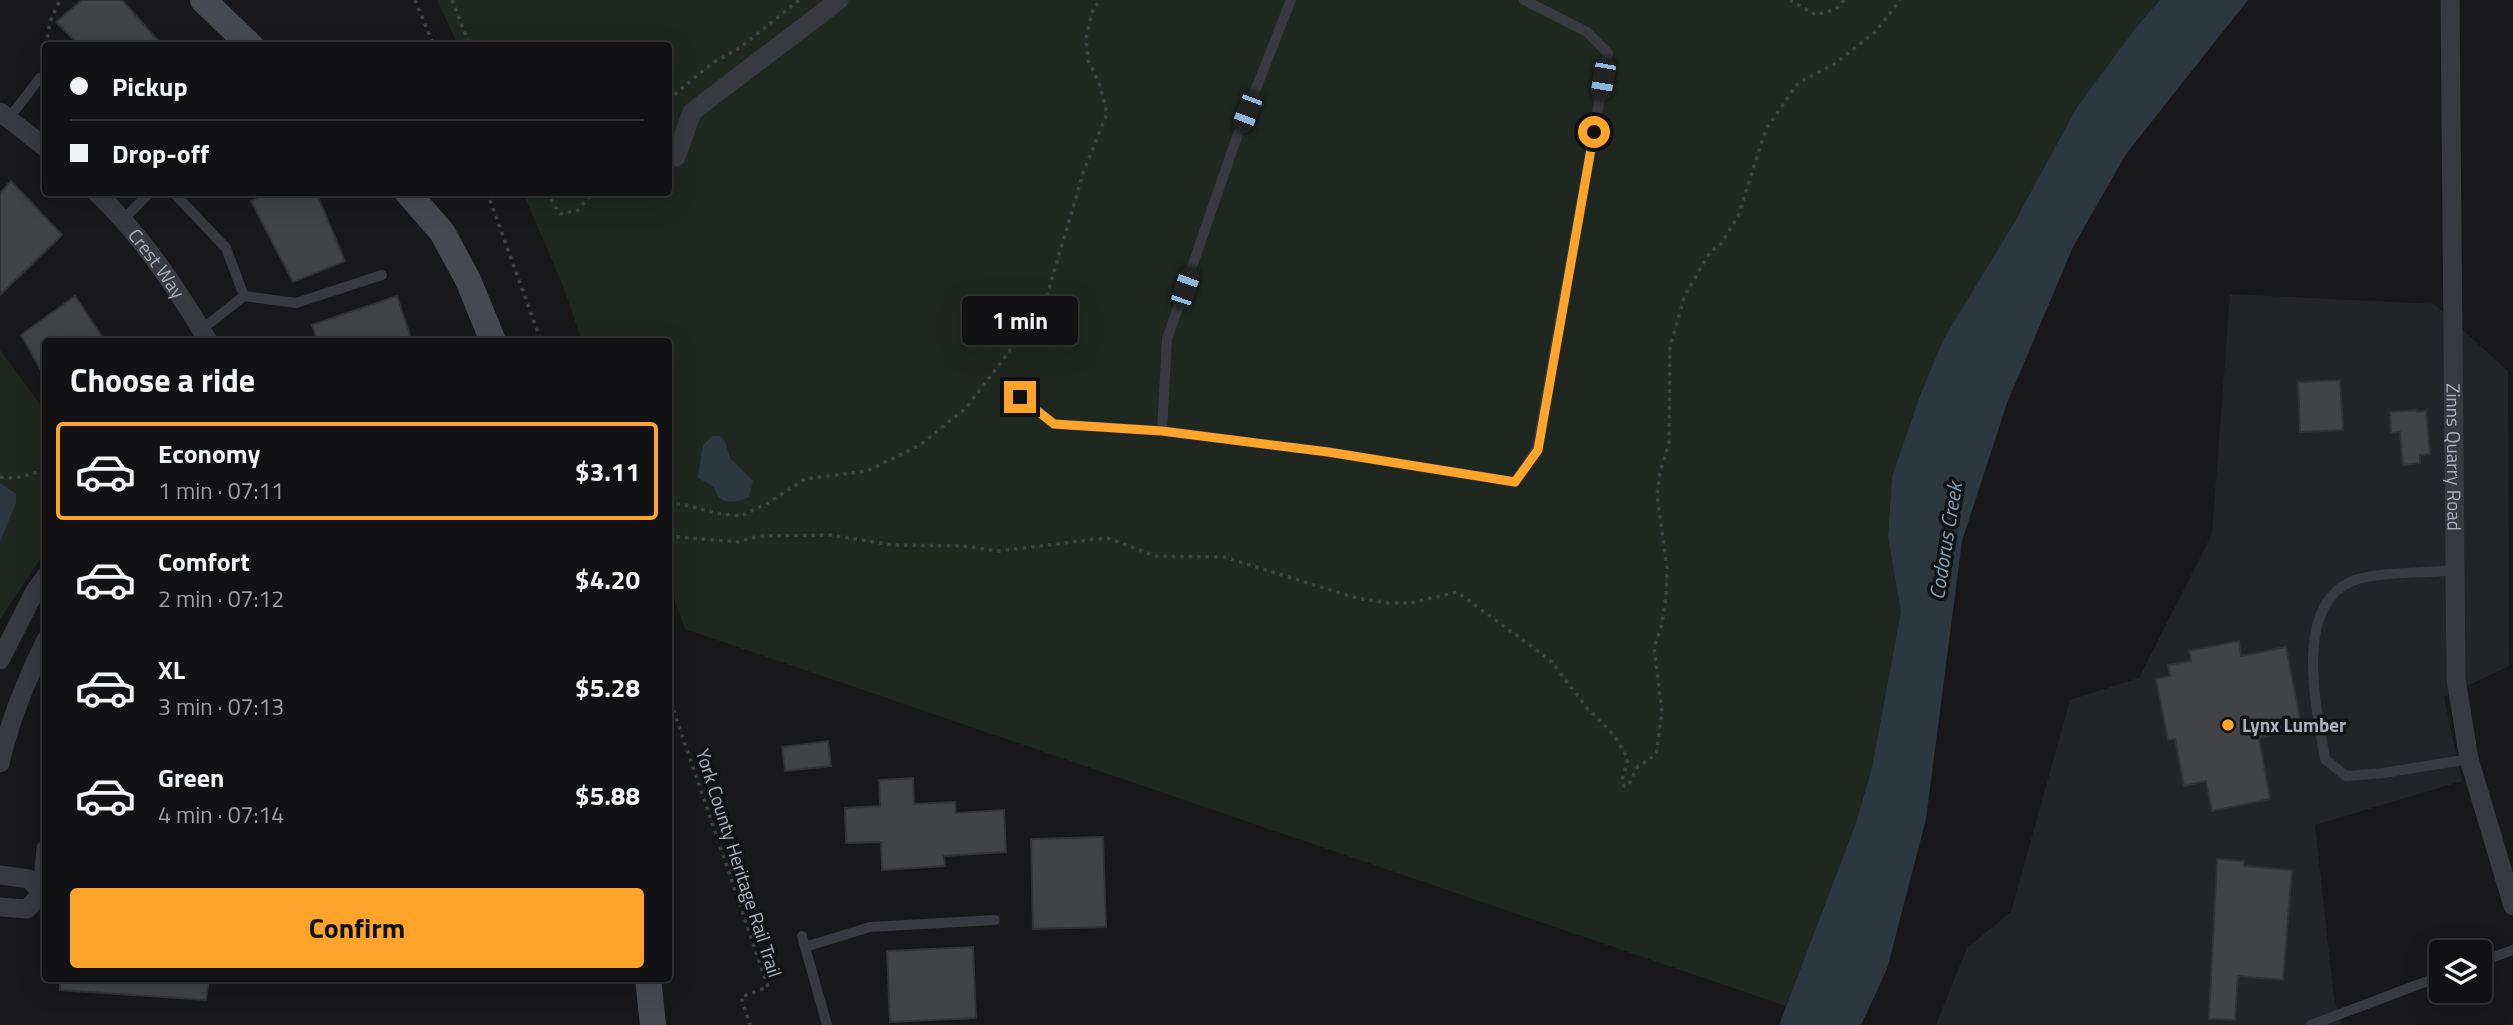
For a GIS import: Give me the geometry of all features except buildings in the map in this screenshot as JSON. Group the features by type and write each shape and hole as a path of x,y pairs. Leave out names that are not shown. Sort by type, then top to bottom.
{"street":[{"path":"202,0 247,42"},
{"path":"676,157 692,112 839,0"},
{"name":"Zinns Quarry Road","path":"2450,0 2456,679 2469,759 2513,906"},
{"path":"3,119 42,145"},
{"name":"Crest Way","path":"100,196 124,219 169,278 204,335"},
{"path":"410,196 442,232 468,280 492,338"},
{"path":"0,660 42,581"},
{"path":"0,763 6,737 27,678 42,648"},
{"path":"0,876 29,878 42,892"},
{"path":"0,907 27,909 42,894"},
{"path":"648,982 653,1025"}],"lane":[{"path":"1162,431 1167,339 1238,134 1291,0"},
{"path":"1020,397 1054,424 1162,431 1328,452 1515,482 1538,450 1608,53 1587,32 1524,0"},
{"path":"3,119 40,78 42,79"},
{"path":"124,219 145,196"},
{"path":"177,196 226,248 244,296"},
{"path":"244,296 296,303 382,275"},
{"path":"204,335 244,296"},
{"path":"2453,570 2376,576 2353,581 2339,590 2319,620 2313,643 2315,699 2325,759 2346,776 2469,759"},
{"path":"805,947 870,927 995,920"},
{"path":"802,936 827,1025"},
{"path":"2492,958 2513,950"},
{"path":"2311,1025 2429,981"}],"path":[{"path":"47,42 50,23 60,0"},
{"path":"415,0 432,42"},
{"path":"452,0 468,42"},
{"path":"672,97 711,64 741,47 799,0"},
{"path":"672,504 682,503 715,513 741,516 768,503 805,479 867,471 909,451 965,408 1044,306 1084,170 1107,114 1100,85 1088,60 1086,38 1093,9 1100,0"},
{"path":"1790,0 1816,15 1836,9 1844,0"},
{"path":"672,536 738,542 759,536 830,535 893,545 964,546 998,551 1107,538 1155,556 1224,557 1367,600 1409,603 1457,592 1550,660 1588,709 1614,735 1628,759 1622,780 1624,786 1628,786 1638,766 1656,755 1662,712 1654,648 1664,610 1667,568 1657,495 1669,442 1670,346 1685,295 1710,253 1721,244 1738,216 1766,129 1798,83 1836,63 1875,32 1900,0"},
{"path":"488,196 540,338"},
{"path":"549,196 560,214 579,210 590,196"},
{"path":"0,477 24,478 42,470"},
{"name":"York County Heritage Rail Trail","path":"672,706 768,987 741,997 750,1025"}],"shaded area":[{"path":"437,0 2160,0 2134,30 2077,107 2014,223 1944,338 1921,393 1892,476 1888,537 1901,612 1872,767 1856,823 1786,1006 685,629 672,592 672,338 581,338 564,288 524,196 672,196 672,42 457,42"},
{"path":"2230,294 2434,304 2508,371 2509,666 2444,697 2462,781 2315,825 2334,998 2342,1025 1936,1025 1967,948 2011,912 2070,700 2139,678 2212,534"},
{"path":"0,350 42,407 42,556 0,619"}],"water":[{"name":"Codorus Creek","path":"2160,0 2248,0 2126,154 2073,247 2007,403 1962,541 1926,819 1887,969 1861,1025 1779,1025 1856,823 1872,767 1901,612 1888,537 1892,476 1921,393 1944,338 2014,223 2077,107 2134,30"},
{"path":"712,436 720,436 725,441 730,458 753,481 749,497 734,502 723,500 713,487 698,477 703,445"},
{"path":"0,483 16,494 16,503 0,542"}],"place":[{"name":"Lynx Lumber","path":"2228,725"}],"route":[{"path":"1020,397 1054,424 1162,431 1328,452 1515,482 1538,450 1594,132"}]}
